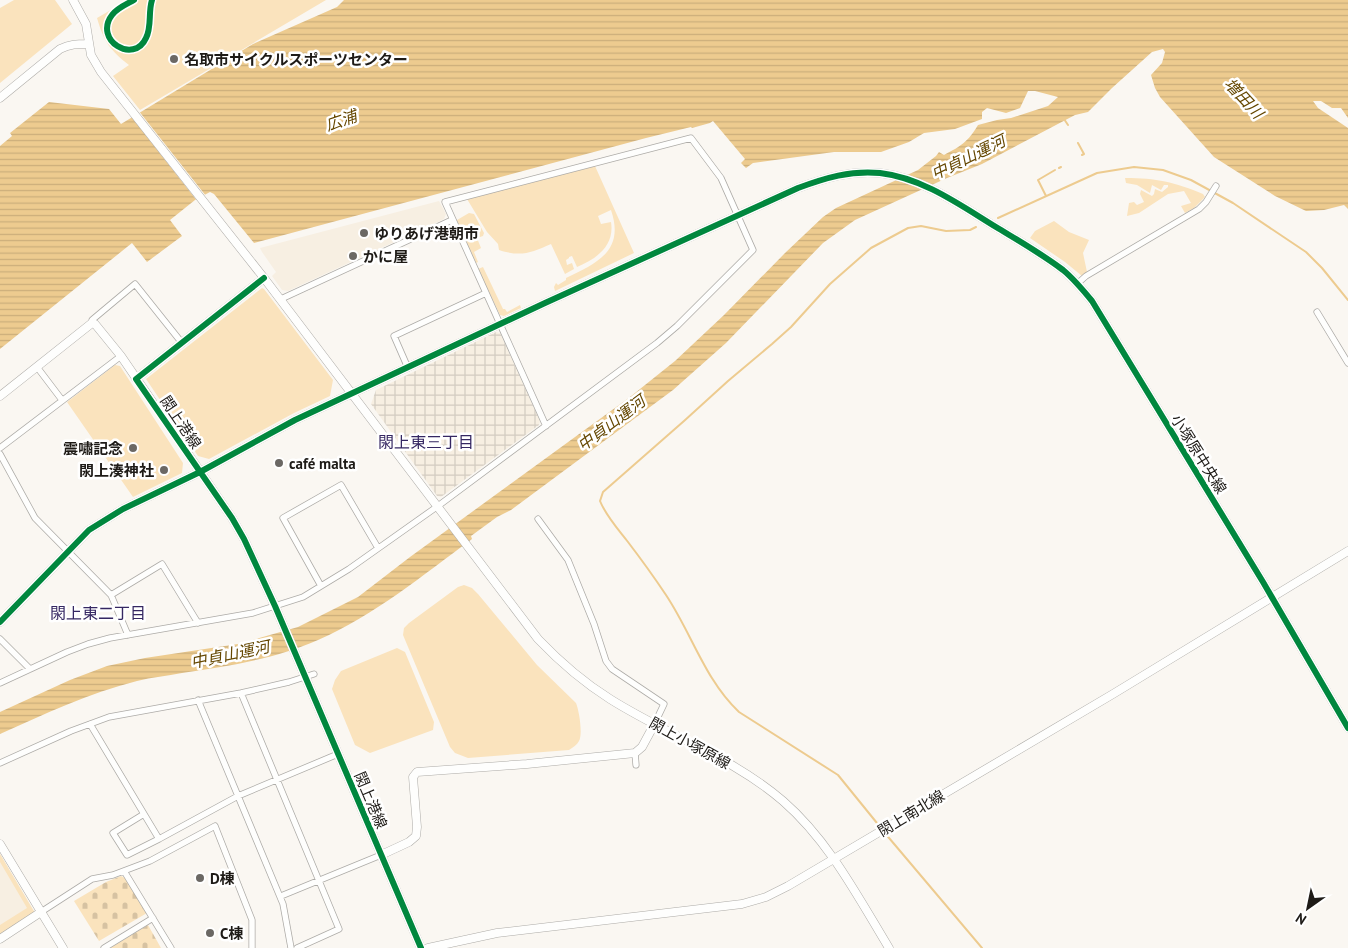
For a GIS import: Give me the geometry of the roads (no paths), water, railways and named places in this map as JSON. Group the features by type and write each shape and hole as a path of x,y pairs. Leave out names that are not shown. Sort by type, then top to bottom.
{"street":[{"path":"73,0 84,18 90,55 101,72 264,278 438,506"},
{"path":"0,98 60,50 75,43 88,44"},
{"path":"0,683 88,644 253,613 303,597 438,506 546,426 657,343 677,326 752,250 720,178 691,138 445,202 546,426"},
{"name":"小塚原中央線","path":"737,215 798,188 829,177 848,173 888,175 901,177 937,192 1051,261 1077,284 1104,318 1348,728"},
{"path":"1077,284 1086,276 1199,209 1216,188"},
{"path":"0,622 89,530 122,509 200,472 294,420 737,215"},
{"path":"280,299 452,220"},
{"path":"136,379 264,278"},
{"path":"0,396 92,323 92,320 135,284 182,343"},
{"path":"408,368 394,336 486,293"},
{"path":"1317,312 1348,363"},
{"name":"閖上港線","path":"92,323 95,324 120,356 232,518 244,539 299,662 310,676 338,754 422,948"},
{"path":"0,448 120,356"},
{"path":"37,367 62,400"},
{"path":"0,454 35,518 111,595 128,635"},
{"path":"321,586 283,518 341,485 378,548"},
{"name":"閖上小塚原線","path":"438,506 538,639 560,662 584,682 612,700 728,762 775,795 805,823 834,859 889,948"},
{"path":"280,896 412,841 417,831 413,777 417,772 527,764 635,753 642,747 664,704 612,670 606,662 594,624 568,560 538,518"},
{"name":"閖上南北線","path":"428,948 497,933 742,904 766,896 788,886 892,825 1348,551"},
{"path":"111,595 162,564 198,623"},
{"path":"0,638 30,669"},
{"path":"0,763 90,724 129,712 241,693 310,676"},
{"path":"241,693 340,930 297,948"},
{"path":"198,700 284,904 291,948"},
{"path":"90,724 159,839"},
{"path":"635,753 636,765"},
{"path":"144,814 113,832 127,855 238,796 338,754"},
{"path":"0,939 92,880 113,875 150,860 215,826 252,920 252,948"},
{"path":"0,844 63,948"},
{"path":"124,871 171,948"},
{"path":"104,948 153,918"}],"water":[{"path":"344,0 1348,0 1348,118 1341,108 1332,108 1321,101 1313,101 1318,108 1348,128 1348,209 1344,205 1324,210 1306,211 1275,196 1214,157 1160,97 1151,75 1162,63 1165,52 1163,49 1152,52 1088,112 1075,115 982,164 855,220 823,243 726,343 673,390 511,510 497,517 471,536 472,539 417,580 359,619 302,647 268,657 148,678 119,686 67,704 0,734 0,712 70,680 107,666 145,658 238,644 298,627 358,597 630,397 675,361 823,217 836,208 918,170 939,152 944,155 955,149 967,140 978,125 1011,118 1048,106 1058,97 1028,91 1020,108 1006,113 987,108 982,112 982,119 955,129 924,133 909,142 881,152 834,152 753,163 746,168 741,163 745,159 713,121 254,243 214,194 210,192 195,200 170,220 182,236 147,262 132,243 0,349 0,146 12,136 10,133 49,102 109,109 121,124 253,44 337,7"}],"waterway":[{"path":"1064,119 1068,125"},
{"path":"1078,143 1084,154 1082,155"},
{"path":"998,218 1097,173 1134,167 1163,170 1191,180 1233,203 1306,252 1322,268 1348,300"},
{"path":"1046,196 1038,180 1055,170"},
{"path":"881,828 838,775 739,712 727,699 708,671 666,595 609,517 600,501 603,492 791,327 830,284 871,248 908,228 921,226 946,231 970,230 976,227"},
{"path":"884,832 982,948"}],"place":[{"name":"名取市サイクルスポーツセンター","path":"174,59"},
{"name":"ゆりあげ港朝市","path":"364,233"},
{"name":"かに屋","path":"353,256"},
{"name":"震嘯記念","path":"133,448"},
{"name":"café malta","path":"279,463"},
{"name":"閖上湊神社","path":"164,470"},
{"name":"D棟","path":"200,878"},
{"name":"C棟","path":"210,933"}],"district":[{"name":"閖上東三丁目","path":"426,442"},
{"name":"閖上東二丁目","path":"98,613"}],"water label":[{"name":"増田川","path":"1244,98"},
{"name":"広浦","path":"341,120"},
{"name":"中貞山運河","path":"968,157"},
{"name":"中貞山運河","path":"611,423"},
{"name":"中貞山運河","path":"230,654"}]}
